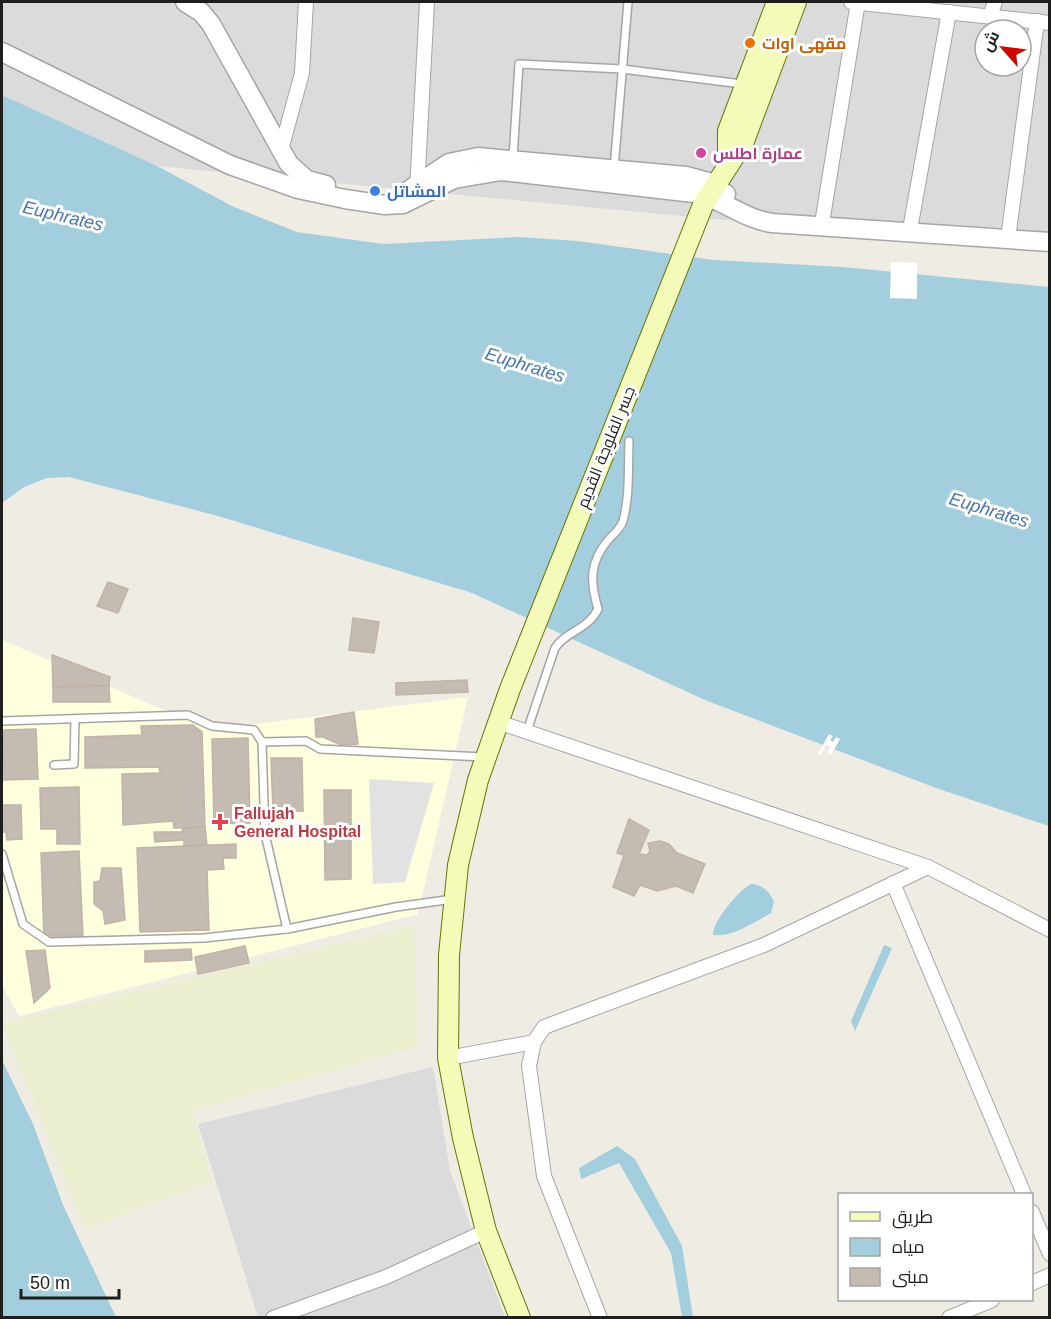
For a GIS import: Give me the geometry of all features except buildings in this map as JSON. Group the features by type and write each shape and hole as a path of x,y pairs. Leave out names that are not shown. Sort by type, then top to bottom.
{"main road":[{"path":"728,165 728,131 777,2"},
{"name":"جسر الفلوجة القديم","path":"520,1317 486,1231 465,1148 448,1058 446,1009 453,899 458,865 486,757 510,689 710,196 744,141 796,2"}],"street":[{"path":"184,2 201,12 211,24 283,154 294,170 308,180 338,188 397,194 417,192 454,179 501,171 653,187 710,196 756,211 1050,234"},
{"path":"270,180 280,171 302,73 306,2"},
{"path":"417,192 427,2"},
{"path":"823,217 853,2 908,4 949,12 1043,22 1009,231"},
{"path":"990,16 995,2"},
{"path":"911,224 949,12"},
{"path":"2,52 230,165 298,189 385,205 403,204 438,168 461,159 513,160 686,176 710,196 744,215 772,224 1050,242"},
{"path":"498,722 928,867 1050,930"},
{"path":"600,1317 544,1176 530,1065 534,1042 544,1028 764,945 928,867"},
{"path":"893,884 1024,1193"},
{"path":"448,1058 534,1042"},
{"path":"1033,1214 1050,1254"},
{"path":"273,1317 387,1277 486,1231"},
{"path":"1033,1283 1050,1275"},
{"path":"949,1317 987,1301"}],"lane":[{"path":"614,169 628,2"},
{"path":"513,160 519,64 622,69 746,84"},
{"path":"527,732 559,641 593,619 598,609 592,586 593,564 599,551 622,524 627,501 629,441"},
{"path":"2,721 188,715 212,726 254,730 262,742 265,834 287,929"},
{"path":"54,765 74,765 75,719"},
{"path":"262,742 306,741 320,749 486,757"},
{"path":"2,854 23,924 49,942 204,938 287,929 396,907 453,899"}],"shaded area":[{"path":"2,2 1049,2 1049,251 157,166 2,95"},
{"name":"Fallujah General Hospital","path":"2,640 210,730 468,697 418,914 19,1016 2,986"},
{"path":"369,779 434,783 405,882 373,884"},
{"path":"414,926 418,1046 192,1111 212,1182 85,1229 2,1023"},
{"path":"433,1067 450,1171 505,1317 258,1317 198,1124"}],"water":[{"name":"Euphrates","path":"2,95 157,166 234,207 297,232 383,244 519,237 578,241 714,260 843,267 1049,287 1049,826 936,788 705,700 472,593 218,516 69,477 47,478 24,487 2,503"},
{"path":"751,884 762,887 770,895 774,902 771,913 735,932 713,935 717,922 727,907"},
{"path":"884,945 892,948 855,1031 851,1021"},
{"path":"2,1060 33,1124 63,1205 116,1317 2,1317"},
{"path":"617,1146 635,1159 682,1246 693,1317 682,1317 671,1253 619,1163 581,1179 579,1168"}],"pier":[{"path":"891,262 917,263 917,299 890,298"},
{"path":"829,734 833,736 830,740 833,742 836,737 840,739 831,755 827,753 830,748 826,745 821,755 818,754"}],"place":[{"name":"مقهى اوات","path":"750,43"},
{"name":"عمارة اطلس","path":"701,153"},
{"name":"المشاتل","path":"375,191"},
{"name":"Fallujah General Hospital","path":"220,822"}]}
